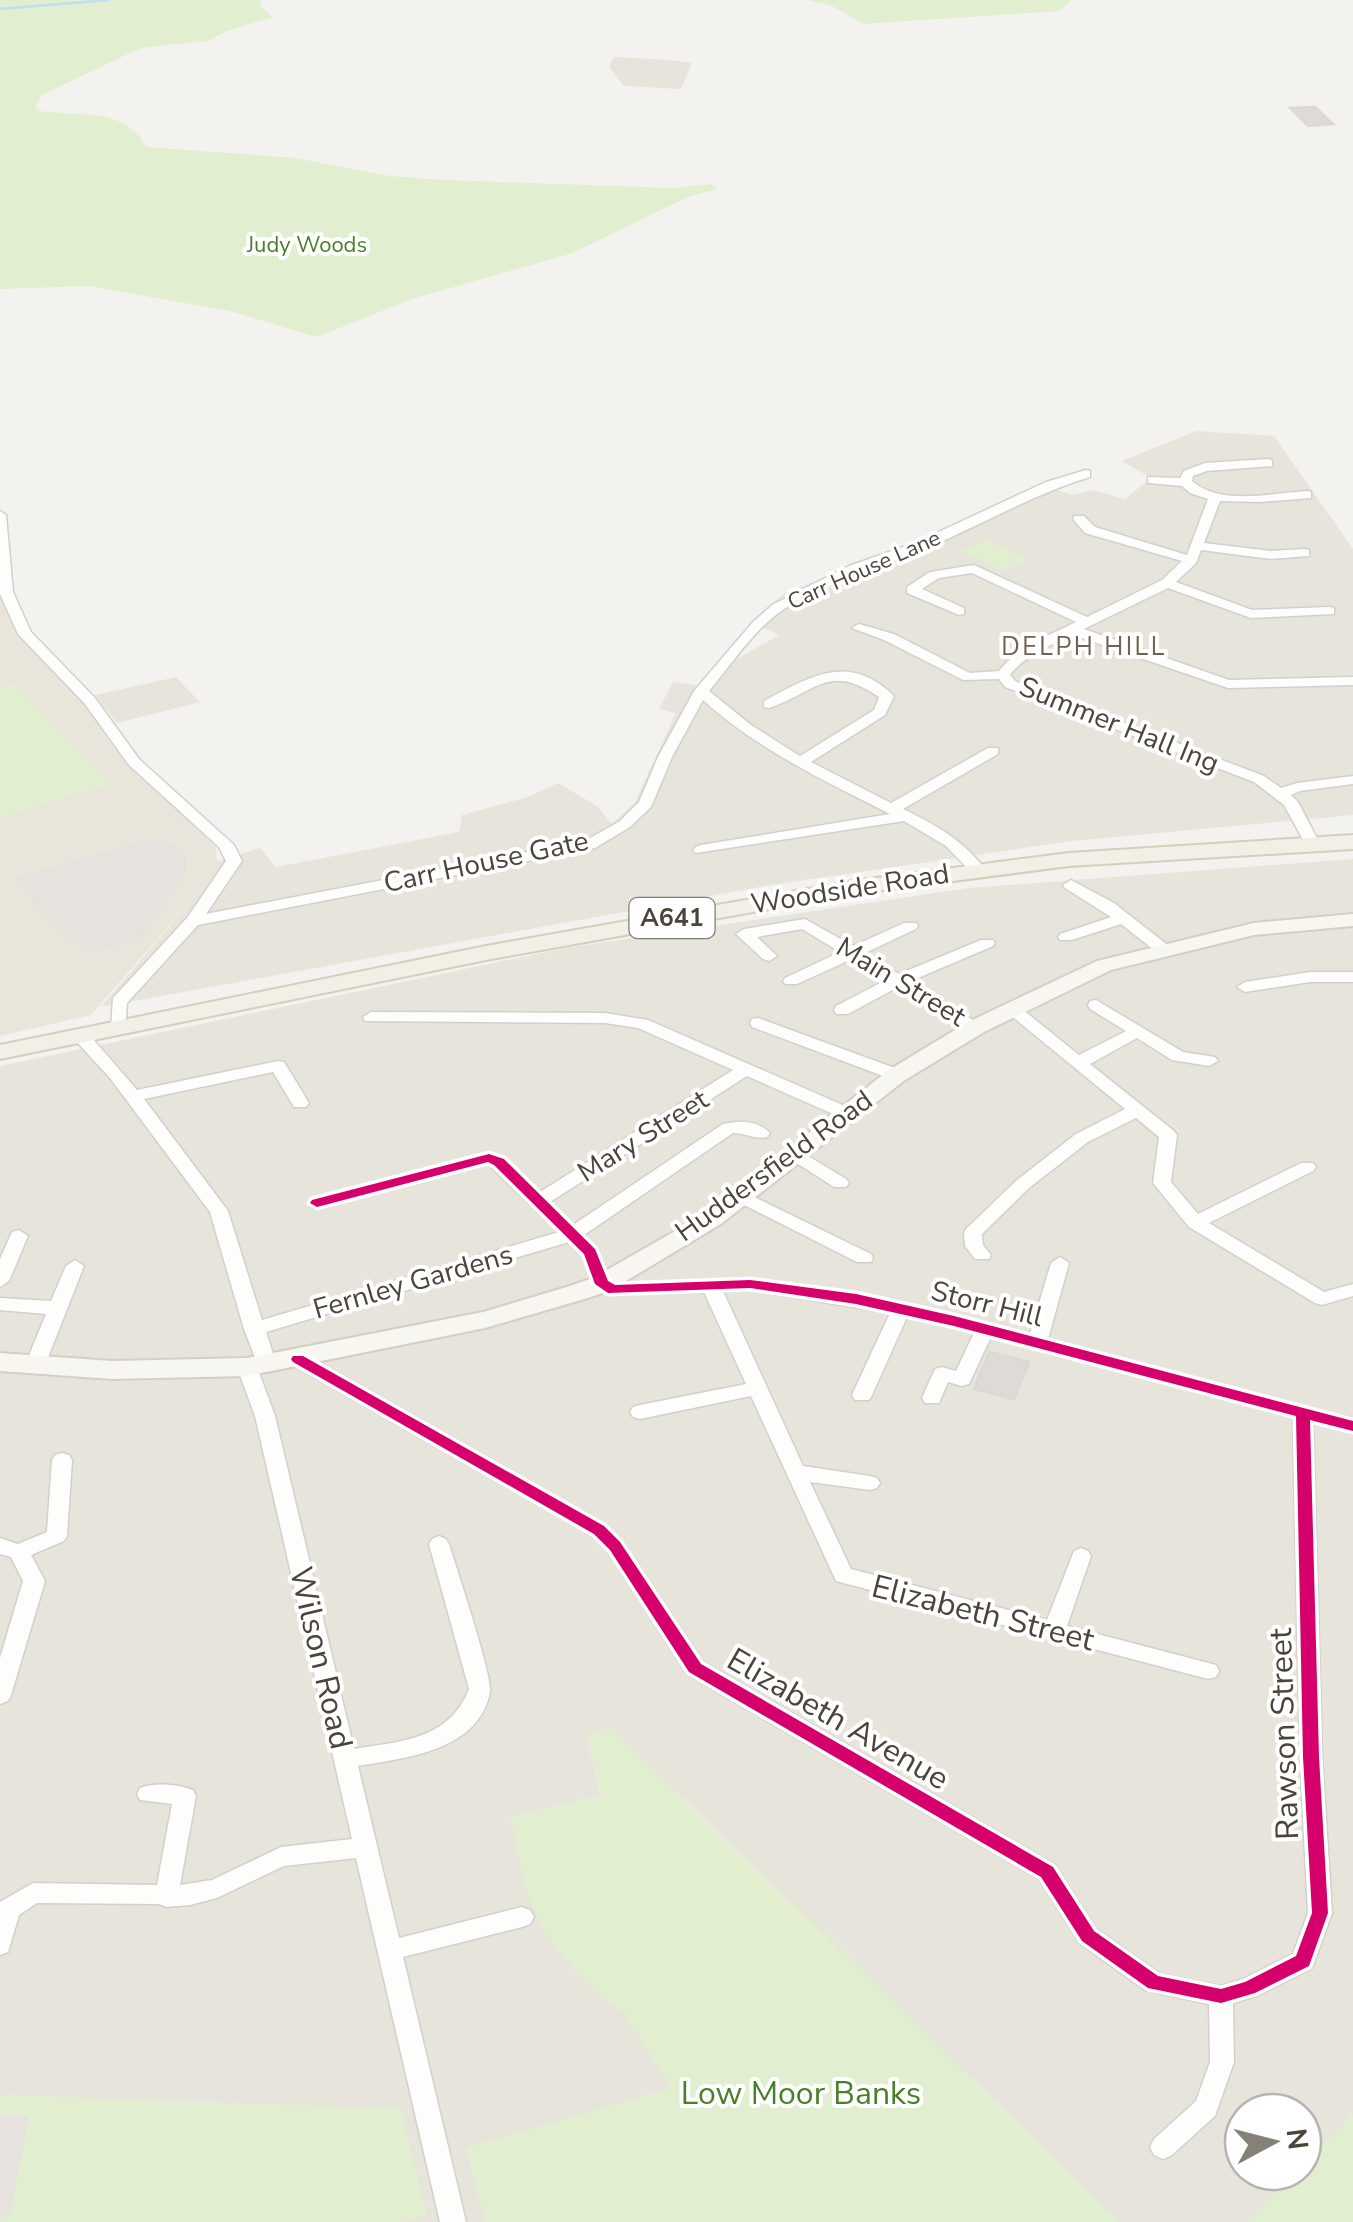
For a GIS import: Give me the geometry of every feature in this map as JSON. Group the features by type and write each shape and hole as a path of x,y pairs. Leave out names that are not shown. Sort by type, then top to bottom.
{"main road":[{"name":"Woodside Road","path":"0,1052 684,915 978,870 1353,842"},
{"name":"Huddersfield Road","path":"0,1362 112,1370 256,1365 485,1320 602,1284 713,1219 896,1075 976,1027 1104,965 1254,929 1352,923"}],"street":[{"path":"1185,482 1188,474 1204,467 1268,463"},
{"name":"Carr House Lane","path":"701,691 758,625 800,594 922,545 1050,485 1086,474"},
{"path":"1152,480 1185,482 1194,492 1215,498 1307,495"},
{"name":"Summer Hall Ing","path":"1215,498 1194,553 1167,583 1035,648 1002,675 1010,684 1071,709 1259,779 1281,794 1297,812 1312,844"},
{"path":"0,514 6,592 24,634 90,701 134,762 226,845 234,860 192,921 119,1002 119,1028"},
{"path":"1080,520 1090,530 1135,546 1194,553 1304,553"},
{"path":"959,612 912,590 935,576 974,570 1090,623"},
{"path":"1167,583 1251,614 1329,611"},
{"path":"859,628 889,637 968,677 1002,675"},
{"path":"1075,631 1228,684 1353,681"},
{"path":"769,704 818,679 858,676 887,696 880,712 801,762"},
{"path":"701,691 725,714 801,762 948,838 968,853 978,870"},
{"name":"Carr House Gate","path":"192,921 590,845 624,824 646,804 665,757 701,691"},
{"path":"701,850 896,814 993,751"},
{"path":"1281,794 1353,780"},
{"path":"1071,885 1164,950"},
{"path":"1066,937 1123,918"},
{"name":"Main Street","path":"769,956 744,934 805,924 976,1027"},
{"path":"791,980 910,926"},
{"path":"842,1010 898,980 987,943"},
{"path":"1245,987 1310,977 1353,977"},
{"path":"1096,1005 1178,1056 1209,1061"},
{"path":"1011,1010 1168,1135 1162,1183 1195,1223 1322,1298 1353,1290"},
{"path":"371,1017 605,1018 642,1024 848,1114"},
{"path":"758,1023 896,1075"},
{"path":"1078,1062 1138,1031"},
{"name":"Wilson Road","path":"81,1036 133,1096 219,1211 254,1329 265,1416 453,2222"},
{"path":"133,1096 278,1066 300,1102"},
{"name":"Mary Street","path":"536,1202 748,1068"},
{"path":"982,1255 971,1240 973,1234 1023,1184 1082,1138 1138,1110"},
{"name":"Fernley Gardens","path":"254,1329 571,1235 729,1128 750,1127 762,1133"},
{"path":"795,1154 840,1183"},
{"path":"317,1203 489,1158 500,1162 590,1252 602,1284"},
{"path":"1195,1223 1307,1167"},
{"path":"742,1197 864,1258"},
{"path":"0,1281 19,1236"},
{"path":"1037,1342 1060,1263"},
{"path":"35,1365 75,1266"},
{"name":"Storr Hill","path":"602,1284 613,1290 634,1292 750,1284 901,1309 1353,1426"},
{"name":"Elizabeth Street","path":"710,1284 838,1569 850,1580 946,1601 1208,1671"},
{"path":"0,1304 58,1308"},
{"path":"862,1395 901,1309"},
{"path":"932,1398 942,1374 962,1379 985,1329"},
{"name":"Elizabeth Avenue","path":"298,1359 599,1530 615,1546 695,1668 1047,1872 1088,1936 1154,1984 1221,1996"},
{"path":"640,1412 757,1388"},
{"name":"Rawson Street","path":"1221,1996 1249,1988 1303,1960 1320,1912 1311,1757 1303,1414"},
{"path":"0,1695 34,1581 10,1549 58,1536 62,1460"},
{"path":"795,1472 870,1483"},
{"path":"344,1759 432,1743 452,1733 476,1704 480,1689 438,1544"},
{"path":"1054,1631 1081,1556"},
{"path":"148,1794 185,1796 166,1897"},
{"path":"0,1945 8,1910 34,1894 166,1897 217,1888 282,1857 364,1847"},
{"path":"389,1952 522,1917"},
{"path":"1164,2147 1206,2108 1222,2062 1221,1996"}],"shaded area":[{"path":"614,57 692,63 681,89 624,86 609,67"},
{"path":"1196,431 1274,436 1353,549 1353,815 1072,841 771,885 101,1007 213,875 217,861 260,848 276,867 459,832 462,815 528,797 558,783 597,806 612,824 635,802 676,713 659,709 673,682 711,687 732,662 779,635 750,622 786,592 919,543 962,522 985,521 1049,488 1074,495 1093,490 1125,499 1151,478 1122,461"},
{"path":"0,592 85,703 114,748 216,847 217,861 213,875 91,1015 0,1036"},
{"path":"176,677 200,702 117,723 95,695"},
{"path":"147,840 178,848 187,857 187,869 145,931 133,942 115,947 80,946 67,938 13,878"},
{"path":"1353,859 1353,2114 1323,2145 1323,2092 1223,2092 1223,2192 1276,2192 1247,2222 1119,2222 609,1726 587,1738 671,2089 466,2148 487,2222 402,2222 426,2215 400,2109 0,2095 0,1066 565,948 969,888"},
{"path":"0,2116 29,2116 10,2217 0,2217"}],"green space":[{"name":"Judy Woods","path":"0,0 261,0 260,6 273,17 208,41 132,52 42,95 35,106 40,111 114,119 137,134 146,147 295,158 390,176 444,180 672,188 712,184 718,189 690,196 570,254 412,299 317,337 230,311 88,286 0,289"},
{"path":"807,0 1071,0 1060,11 863,24 832,6"},
{"path":"986,540 1028,559 1003,571 961,551"},
{"path":"15,684 110,784 0,818 0,689"},
{"name":"Low Moor Banks","path":"609,1726 1119,2222 485,2222 466,2148 671,2088 624,2013 597,1995 546,1935 524,1887 511,1816 601,1795 587,1737"},
{"path":"0,2095 400,2109 427,2215 402,2222 0,2222"},
{"path":"1353,2114 1353,2222 1247,2222 1276,2192 1323,2192 1323,2145"}],"building":[{"path":"1315,107 1333,124 1308,126 1290,108"},
{"path":"989,1352 1029,1362 1014,1399 974,1389"}],"waterway":[{"path":"0,9 108,0"}],"cycle path":[{"path":"317,1203 489,1158 499,1162 590,1252 602,1284 613,1290 750,1284 856,1299 1353,1426"},
{"path":"298,1359 599,1530 615,1546 695,1668 1047,1872 1088,1936 1154,1983 1221,1996 1249,1988 1303,1961 1320,1913 1311,1757 1303,1414"}],"district":[{"name":"DELPH HILL","path":"1084,647"}]}
